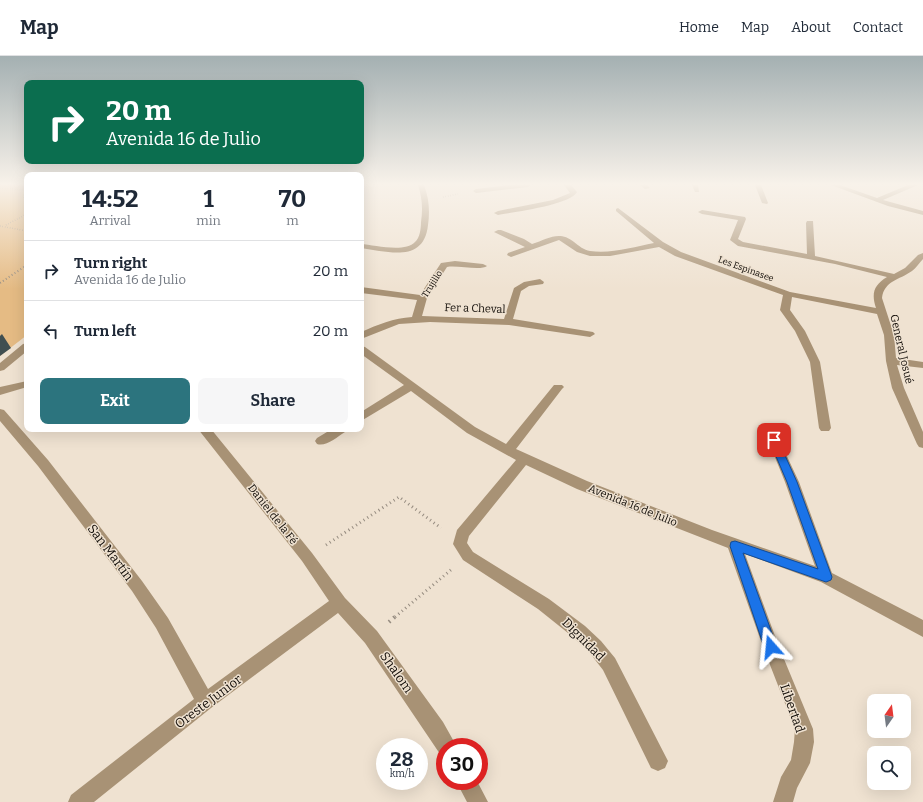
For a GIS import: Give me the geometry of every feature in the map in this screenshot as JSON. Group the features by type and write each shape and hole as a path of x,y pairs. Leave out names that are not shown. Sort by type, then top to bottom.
{"street":[{"path":"364,246 394,250 413,248 418,244 424,231 425,220"},
{"name":"Les Espinasee","path":"630,220 660,244 678,254 788,294 882,312"},
{"path":"742,220 734,238 736,242 766,250 893,276"},
{"path":"810,223 811,258"},
{"path":"498,232 515,238 532,248"},
{"path":"511,255 559,237 567,239 580,250 589,253 619,252 660,244"},
{"name":"General Josué","path":"923,255 918,267 893,276 880,286 877,291 876,298 889,335 891,361 898,388 923,444"},
{"name":"Trujillo","path":"416,319 422,298 444,265 455,263 483,266"},
{"path":"508,321 517,290 527,284 540,282"},
{"path":"364,290 422,298"},
{"path":"788,294 785,310 800,331 815,362 825,428"},
{"name":"Fer a Cheval","path":"364,335 389,324 416,319 508,321 554,326 590,334"},
{"path":"0,368 24,348"},
{"name":"Avenida 16 de Julio","path":"364,351 471,430 524,459 582,485 735,546 826,577 923,629"},
{"path":"891,361 923,365"},
{"path":"0,391 24,385"},
{"path":"364,415 412,386"},
{"path":"508,450 558,387"},
{"name":"San Martín","path":"0,412 43,463 137,586 162,623 205,702"},
{"name":"Daniel de la Fé","path":"207,432 307,557 339,603"},
{"path":"320,441 336,432"},
{"path":"774,440 795,489 826,577"},
{"path":"468,556 460,544 462,534 524,459"},
{"name":"Libertad","path":"735,546 771,647 804,729 804,742 800,763 788,784 783,802"},
{"name":"Dignidad","path":"468,556 569,622 600,653 608,664 658,761"},
{"name":"Oreste Junior","path":"78,802 205,702 339,603"},
{"name":"Shalom","path":"339,603 371,637 432,722 442,738"},
{"path":"471,790 478,802"}],"path":[{"path":"6,226 17,220"},
{"path":"0,226 24,230"},
{"path":"0,283 24,267"},
{"path":"307,557 399,497 444,530 462,534"},
{"path":"371,637 468,556"}],"shaded area":[{"path":"0,220 24,220 24,337 0,356"}],"route":[{"path":"771,647 758,606 735,546 826,577 806,517 774,440"}]}
